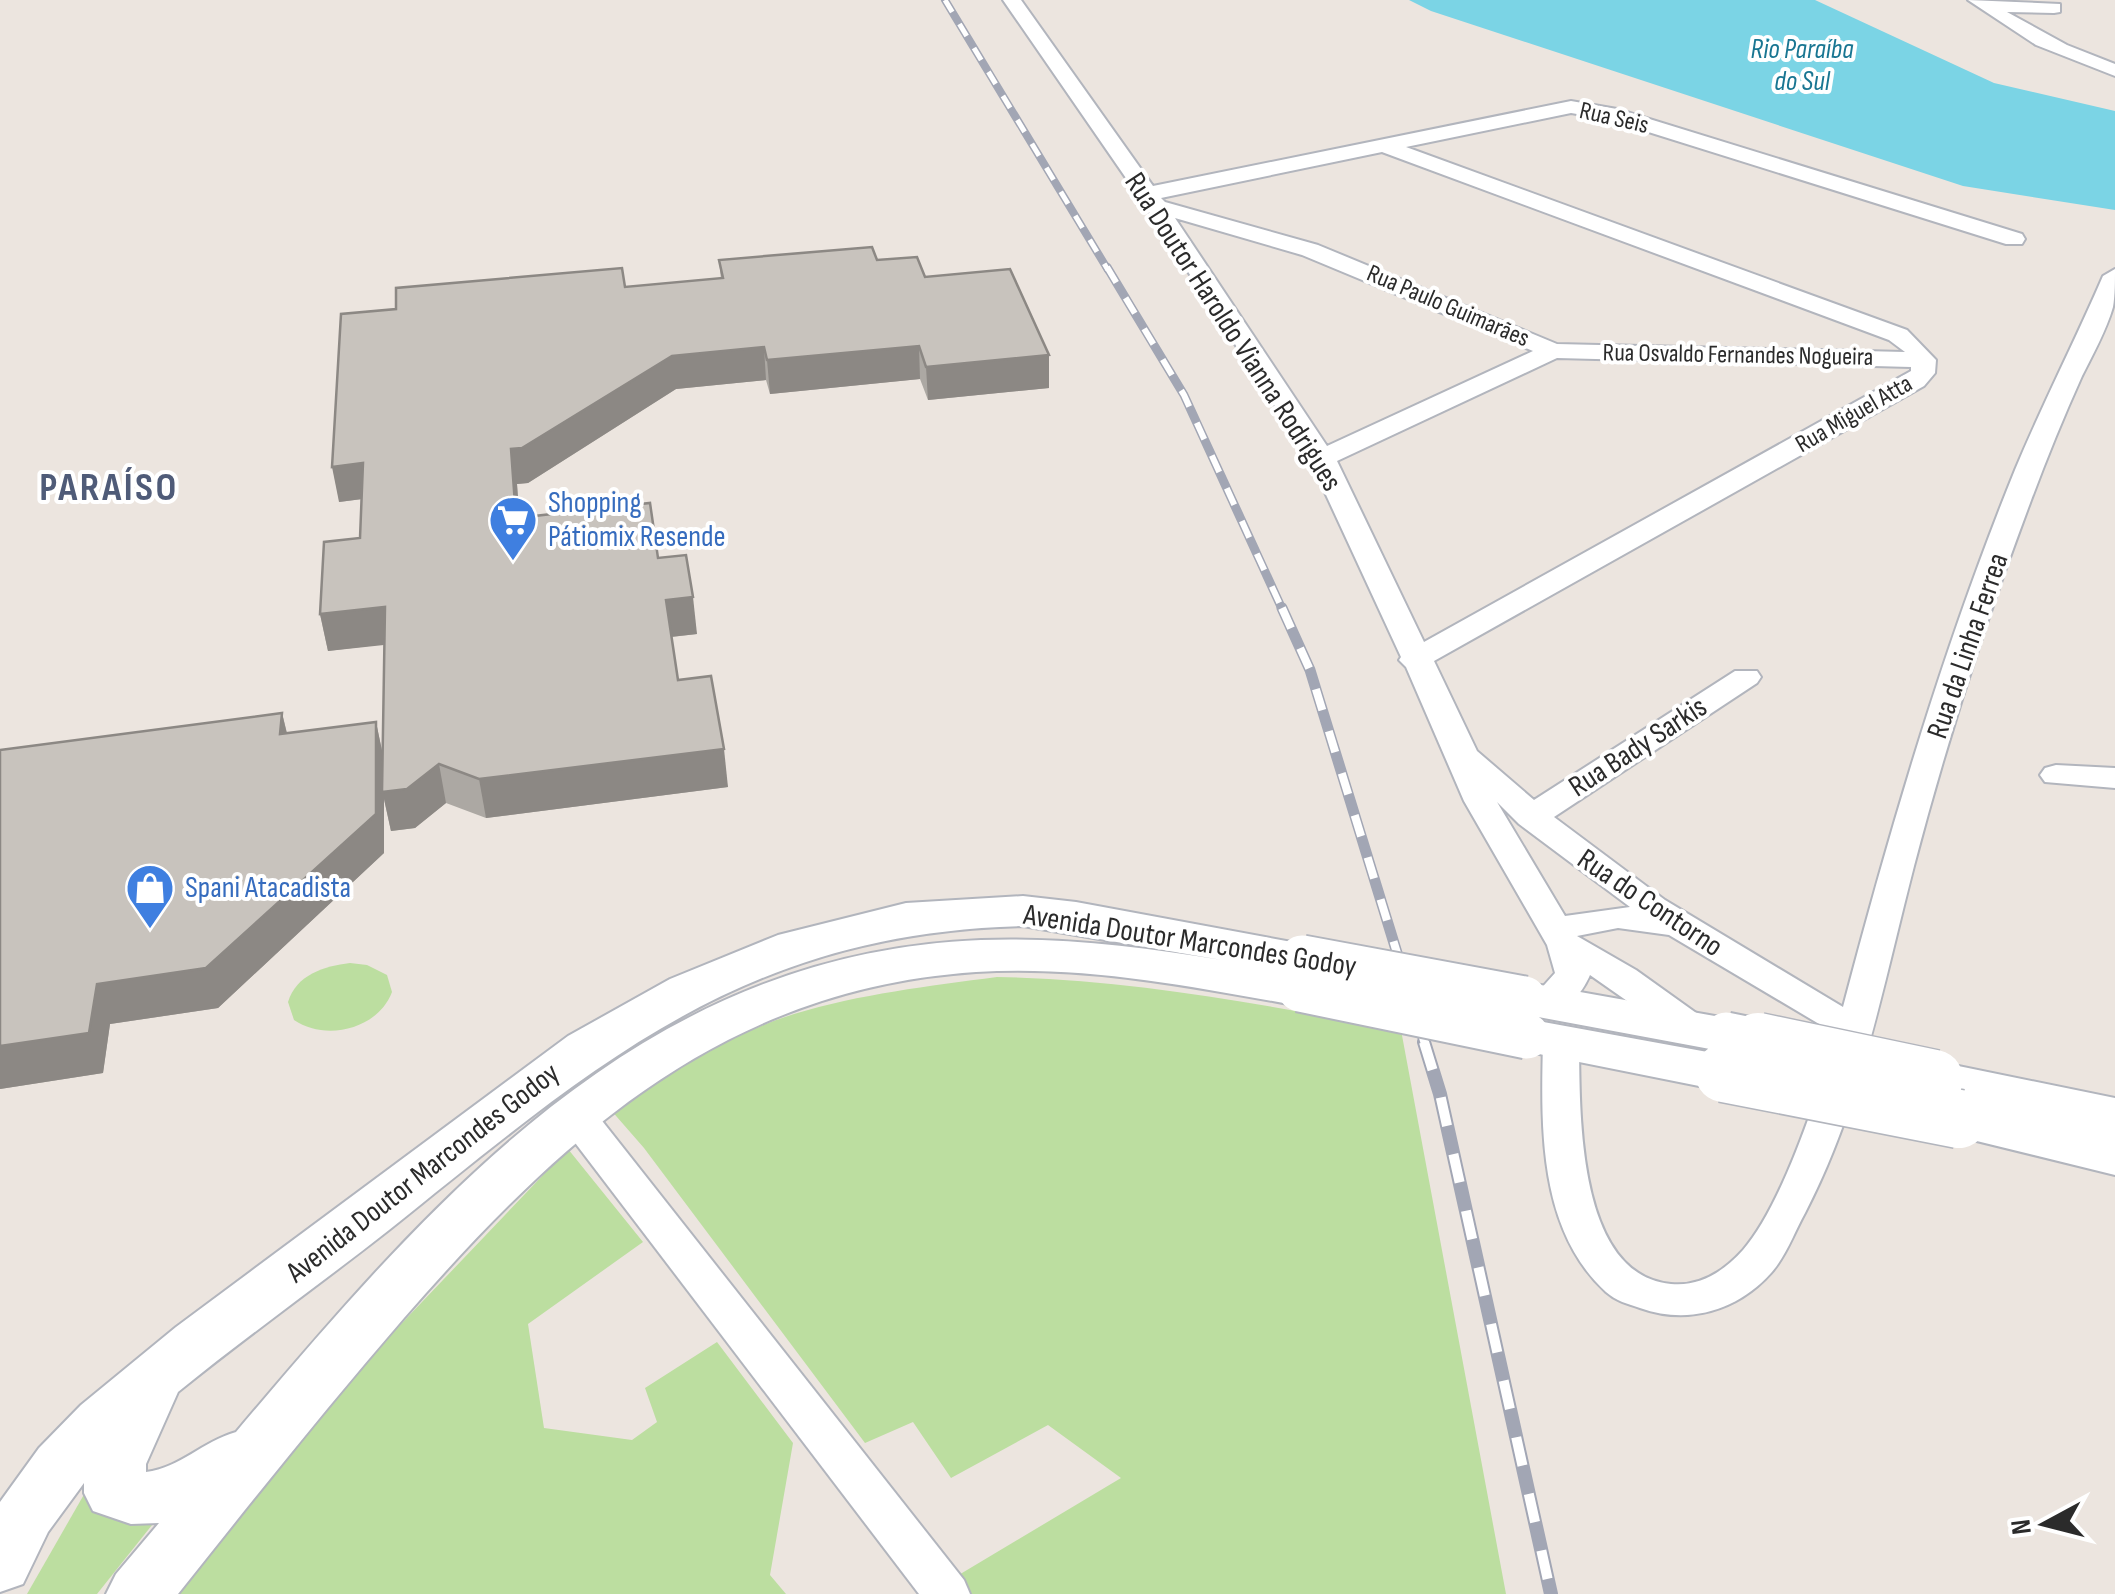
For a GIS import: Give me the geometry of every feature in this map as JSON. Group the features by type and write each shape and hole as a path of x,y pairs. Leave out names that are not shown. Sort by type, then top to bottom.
{"main road":[{"name":"Avenida Doutor Marcondes Godoy","path":"0,1564 44,1488 90,1434 160,1374 586,1048 654,1005 731,968 852,928 944,914 1026,910 1301,974 1540,1020 1714,1046 1947,1099 2115,1155"},
{"name":"Avenida Doutor Marcondes Godoy","path":"139,1594 273,1430 433,1248 510,1170 574,1113 688,1038 766,1001 904,965 974,956 1043,955 1301,974"},
{"name":"Avenida Doutor Marcondes Godoy","path":"1947,1099 2115,1117"},
{"path":"160,1374 115,1464 115,1493 130,1500 193,1486 273,1430"}],"street":[{"name":"Rua Doutor Haroldo Vianna Rodrigues","path":"1012,0 1152,201 1322,458 1414,660 1461,751 1480,800 1560,937"},
{"path":"1981,3 2056,4"},
{"path":"1981,3 2033,38 2115,70"},
{"path":"2033,38 2056,4"},
{"name":"Rua Seis","path":"1152,201 1379,144 1546,110 1587,108 2014,239"},
{"name":"Rua Miguel Atta","path":"1379,144 1898,335 1915,347 1924,360 1923,373 1914,382 1414,660"},
{"name":"Rua Paulo Guimarães","path":"1152,201 1340,259 1553,351"},
{"name":"Rua da Linha Ferrea","path":"1540,1020 1578,1220 1595,1252 1618,1280 1644,1297 1684,1302 1719,1294 1759,1260 1813,1162 1857,1030 1911,815 2018,496 2115,276"},
{"name":"Rua Paulo Guimarães","path":"1322,458 1553,351"},
{"name":"Rua Osvaldo Fernandes Nogueira","path":"1553,351 1924,360"},
{"name":"Rua Bady Sarkis","path":"1531,817 1746,677"},
{"name":"Rua do Contorno","path":"1461,751 1574,852 1764,981 1857,1030"},
{"path":"2056,775 2115,778"},
{"path":"1560,937 1618,917 1680,925"},
{"path":"1540,1020 1572,980 1575,970 1560,937"},
{"path":"1560,937 1714,1046"},
{"path":"574,1113 947,1594"}],"green space":[{"path":"350,963 367,965 387,975 392,992 385,1005 363,1023 335,1031 307,1027 294,1020 288,1002 297,985 321,970"},
{"path":"997,977 1150,988 1401,1030 1506,1594 971,1594 957,1576 1121,1478 1048,1425 951,1478 913,1422 865,1443 644,1148 610,1109 722,1044 794,1014 869,996"},
{"path":"568,1149 643,1242 528,1324 544,1428 632,1440 657,1422 645,1388 717,1342 793,1443 770,1575 786,1594 169,1594 380,1346"},
{"path":"86,1491 160,1515 97,1594 27,1594"}],"water":[{"name":"Rio Paraíba do Sul","path":"1409,0 1815,0 1994,83 2115,111 2115,210 1963,186 1431,11"}],"building":[{"name":"Shopping Pátiomix Resende","path":"872,247 877,260 917,257 925,277 1010,269 1049,355 926,367 919,346 767,360 764,347 672,356 522,448 511,449 516,518 650,503 658,558 686,555 693,597 666,600 678,680 711,676 724,749 479,779 439,764 407,789 382,792 385,607 320,614 324,542 360,538 363,463 332,467 341,314 396,309 396,288 622,268 625,287 723,278 719,260"},
{"name":"Spani Atacadista","path":"282,713 280,734 376,722 376,814 206,968 97,984 89,1033 0,1046 0,750"}],"railway":[{"path":"945,0 1108,270"},
{"path":"1107,267 1184,395 1283,611"},
{"path":"1282,608 1310,670 1425,1044"},
{"path":"1424,1042 1440,1094 1551,1594"}],"place":[{"name":"Shopping Pátiomix Resende","path":"513,562"},
{"name":"Spani Atacadista","path":"150,930"}],"district":[{"name":"PARAÍSO","path":"109,488"}]}
